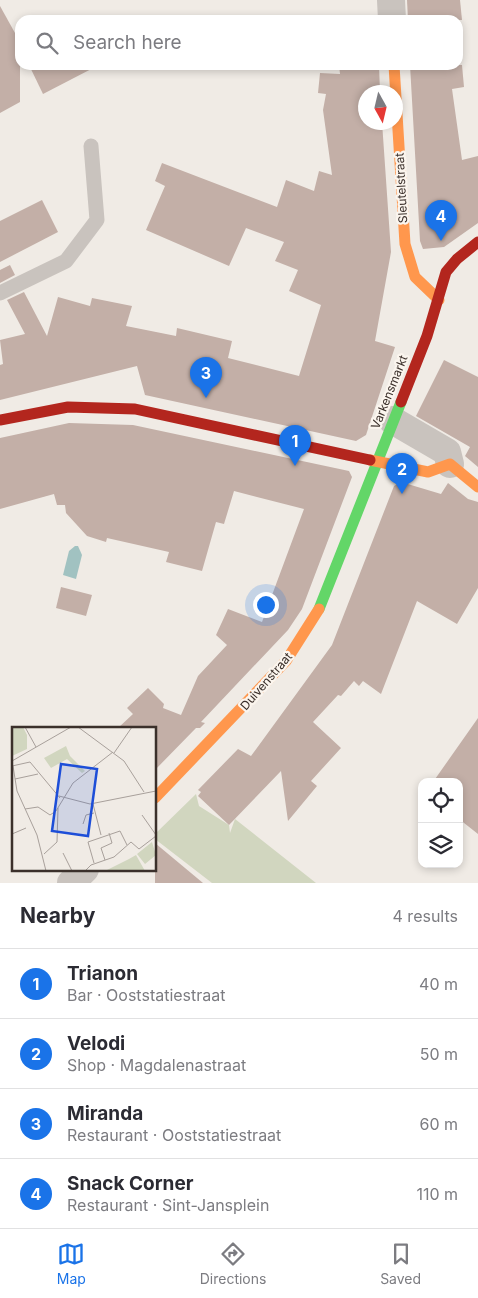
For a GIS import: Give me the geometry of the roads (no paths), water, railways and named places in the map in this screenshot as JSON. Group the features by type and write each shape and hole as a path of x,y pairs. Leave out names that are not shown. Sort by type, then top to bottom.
{"street":[{"path":"391,0 392,15"},
{"name":"Sleutelstraat","path":"394,70 405,244 415,277 439,300"},
{"name":"Varkensmarkt","path":"377,459 427,336 446,272 456,259 478,242"},
{"path":"0,420 68,407 135,409 377,459 428,472 450,464"},
{"path":"392,420 447,452 450,464 478,487"},
{"name":"Duivenstraat","path":"156,797 286,661 316,616 377,459"},
{"path":"71,883 83,871"}],"lane":[{"path":"0,293 66,261 97,220 91,146"}],"water":[{"path":"78,546 82,555 76,579 63,575 69,551"}],"place":[{"name":"Snack Corner","path":"441,241"},
{"name":"Miranda","path":"206,398"},
{"name":"Trianon","path":"295,466"},
{"name":"Velodi","path":"402,494"}]}
